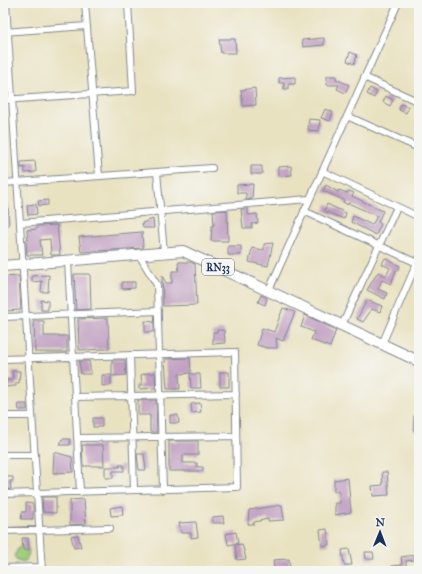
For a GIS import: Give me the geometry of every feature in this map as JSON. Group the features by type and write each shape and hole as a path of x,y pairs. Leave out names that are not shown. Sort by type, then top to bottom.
{"main road":[{"name":"RN33","path":"3,266 183,251 382,344 417,357"}],"street":[{"path":"3,568 42,569 12,100 5,32 6,3"},
{"path":"85,3 99,176"},
{"path":"3,100 133,92 128,3"},
{"path":"269,290 398,3"},
{"path":"5,32 87,26"},
{"path":"364,77 419,102"},
{"path":"347,116 419,148"},
{"path":"3,183 212,168"},
{"path":"156,172 164,253"},
{"path":"322,172 419,217"},
{"path":"20,223 309,199"},
{"path":"342,325 397,207"},
{"path":"304,211 379,246 418,260 382,344"},
{"path":"139,255 157,285 163,490"},
{"path":"68,260 80,492"},
{"path":"3,317 158,311"},
{"path":"3,359 235,352 237,487 3,494"},
{"path":"130,355 134,490"},
{"path":"75,397 236,394"},
{"path":"3,416 32,416"},
{"path":"77,438 236,436"},
{"path":"3,455 35,455"},
{"path":"3,531 110,528"}],"green space":[{"path":"25,546 29,549 28,557 24,562 17,560 14,556 19,547"}],"building":[{"path":"324,38 324,45 303,47 302,40"},
{"path":"219,39 235,39 236,53 221,53"},
{"path":"350,52 357,55 354,64 347,61"},
{"path":"327,76 336,76 336,79 349,85 345,93 337,89 339,85 327,85"},
{"path":"295,77 295,84 288,84 288,89 284,89 284,83 279,83 279,78"},
{"path":"255,88 256,105 243,106 241,90"},
{"path":"370,88 377,92 374,98 367,94"},
{"path":"386,96 393,100 390,106 383,102"},
{"path":"401,104 409,107 406,113 399,110"},
{"path":"325,109 333,112 330,121 321,118"},
{"path":"309,119 320,120 319,131 308,130"},
{"path":"35,161 36,172 25,173 25,167 21,168 21,162"},
{"path":"251,166 262,166 262,174 251,174"},
{"path":"291,166 292,175 278,176 278,167"},
{"path":"253,184 252,199 246,200 246,193 237,193 237,185"},
{"path":"326,185 338,192 339,190 347,193 349,191 354,193 352,196 383,211 378,222 381,224 376,235 351,222 353,216 372,225 377,216 348,203 348,205 343,202 344,200 323,191"},
{"path":"3,193 7,193 9,225 3,226"},
{"path":"48,200 48,205 39,206 38,201"},
{"path":"36,204 37,214 28,215 27,205"},
{"path":"327,204 346,213 344,219 324,211"},
{"path":"241,209 248,209 248,215 257,214 258,223 252,224 252,228 243,228"},
{"path":"227,210 228,241 211,241 212,226 214,225 213,211"},
{"path":"153,219 154,228 143,228 142,223"},
{"path":"57,225 60,255 51,255 50,239 40,240 42,255 27,255 27,230 37,229 37,226"},
{"path":"142,232 143,248 81,252 79,237"},
{"path":"273,243 268,266 249,262 252,248 264,250 264,244"},
{"path":"228,246 241,246 241,255 228,255"},
{"path":"385,258 400,266 398,271 396,270 391,284 382,280 378,289 387,293 385,299 367,290 378,272 386,276 390,268 382,264"},
{"path":"178,262 190,262 195,264 197,305 163,306 162,275 166,283 172,283 172,271 179,271"},
{"path":"74,274 90,274 91,309 76,310"},
{"path":"49,275 48,292 41,292 42,281 32,282 32,276"},
{"path":"19,276 21,310 3,311 3,277"},
{"path":"122,282 135,282 135,288 122,289"},
{"path":"261,295 267,298 265,305 258,302"},
{"path":"41,300 48,301 48,310 41,310"},
{"path":"367,300 382,306 380,312 372,309 363,322 357,319"},
{"path":"283,308 295,312 283,341 276,338 277,348 267,348 257,345 262,328 274,332"},
{"path":"305,315 336,330 330,347 311,340 314,332 301,327"},
{"path":"108,318 109,349 79,350 78,319"},
{"path":"34,321 44,321 44,336 67,336 67,352 35,352"},
{"path":"145,321 154,322 154,332 145,332"},
{"path":"217,330 224,330 225,343 213,344 213,332 217,332"},
{"path":"190,358 191,373 179,374 180,389 167,389 165,359"},
{"path":"112,360 125,360 126,375 112,376"},
{"path":"79,361 89,361 91,374 81,374"},
{"path":"12,371 20,371 19,383 16,383 16,386 3,387 3,380 13,380"},
{"path":"220,372 229,372 229,387 220,387"},
{"path":"155,373 156,388 139,389 139,385 142,385 141,375"},
{"path":"190,374 200,374 201,388 191,388"},
{"path":"102,375 111,375 111,385 102,386"},
{"path":"138,400 156,400 157,432 150,432 150,415 138,415"},
{"path":"200,403 201,412 192,413 191,404"},
{"path":"18,404 27,404 27,410 19,410"},
{"path":"170,415 178,415 179,423 170,423"},
{"path":"414,416 419,416 419,431 414,431"},
{"path":"93,418 102,418 102,427 93,427"},
{"path":"62,439 70,439 70,445 60,445"},
{"path":"169,441 198,441 198,455 183,455 183,463 197,463 197,467 203,467 203,471 169,471"},
{"path":"82,445 103,445 104,466 83,466"},
{"path":"54,452 72,457 73,472 53,473"},
{"path":"137,454 144,454 146,470 139,470"},
{"path":"119,465 124,465 124,471 113,471 113,478 105,478 105,467 120,467"},
{"path":"382,472 387,472 389,495 373,496 372,486 383,485"},
{"path":"4,477 13,477 13,481 10,481 11,489 3,490"},
{"path":"348,478 351,512 335,515 335,503 340,503 339,491 334,492 334,480"},
{"path":"42,497 56,497 56,513 43,512"},
{"path":"84,499 86,524 70,525 70,500"},
{"path":"26,503 33,504 33,519 21,519 22,512 26,512"},
{"path":"282,505 284,520 268,521 268,519 254,522 254,524 248,524 249,510"},
{"path":"122,506 123,515 111,516 110,508"},
{"path":"223,516 224,523 212,523 212,517"},
{"path":"196,522 198,537 191,538 191,533 181,533 179,523"},
{"path":"327,529 329,545 322,546 320,530"},
{"path":"236,532 238,543 228,545 226,534"},
{"path":"78,535 81,547 74,548 71,536"},
{"path":"22,538 28,538 29,550 23,550"},
{"path":"242,544 246,559 237,560 235,545"},
{"path":"349,549 352,565 344,565 342,550"},
{"path":"365,552 373,552 374,559 366,559"},
{"path":"415,555 415,560 406,561 406,571 392,571 392,566 402,565 401,557"},
{"path":"289,559 290,568 274,569 273,560"}]}
